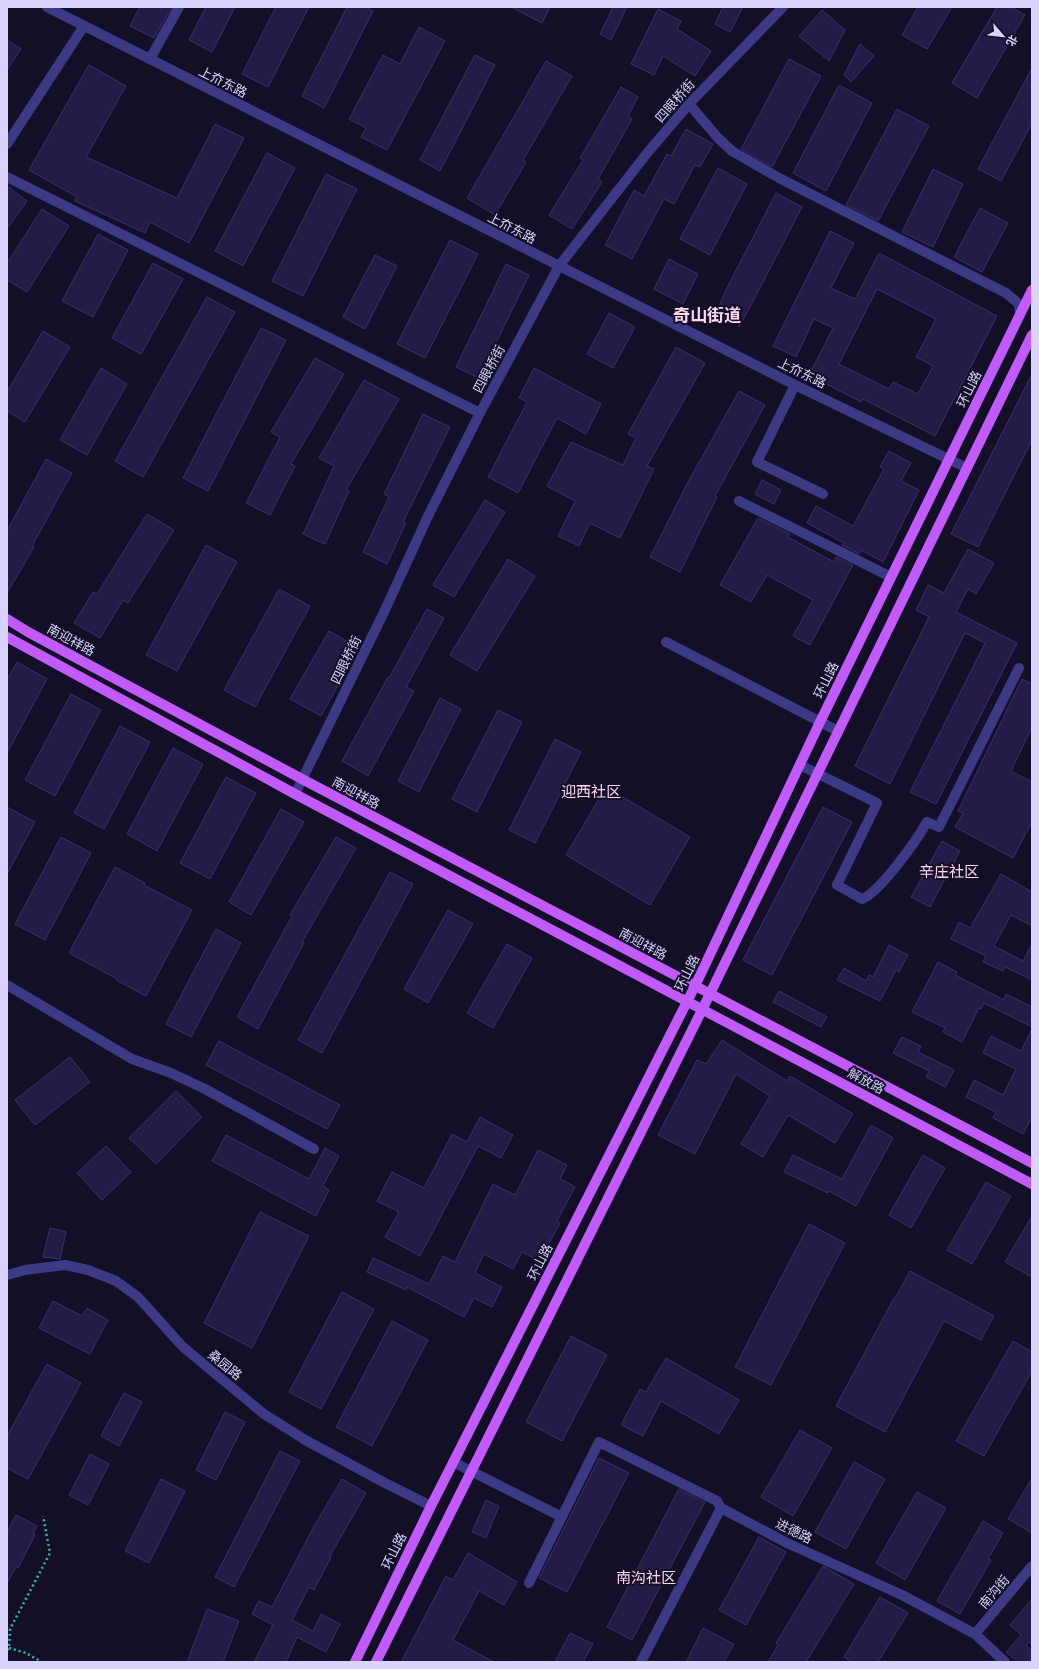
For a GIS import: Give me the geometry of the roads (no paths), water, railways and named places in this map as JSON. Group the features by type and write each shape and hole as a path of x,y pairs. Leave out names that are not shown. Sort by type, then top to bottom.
{"main road":[{"name":"环山路","path":"355,1662 453,1462 695,986 820,722 1032,290"},
{"path":"376,1662 702,1010 1032,335"},
{"name":"南迎祥路","path":"7,619 28,632 302,779 695,986"},
{"path":"7,637 295,794 687,1002"},
{"name":"解放路","path":"695,986 1032,1163"},
{"name":"解放路","path":"687,1002 1032,1184"}],"street":[{"name":"上夼东路","path":"47,7 795,385 967,468"},
{"path":"150,59 179,7"},
{"name":"四眼桥街","path":"295,794 384,612 428,516 480,413 559,266 629,176 689,104 783,7"},
{"path":"7,144 84,26"},
{"path":"689,104 718,138 732,151 779,178 1006,293 1019,304 1020,315"},
{"path":"7,177 480,413"},
{"path":"795,385 757,462 823,494"},
{"path":"739,501 892,577"},
{"path":"666,642 838,731"},
{"path":"800,765 877,803 837,885 862,899 867,897 878,887 916,841 927,822 939,828 1019,668"},
{"path":"7,985 132,1059 171,1073 205,1089 314,1150"},
{"name":"桑园路","path":"7,1275 25,1270 65,1265 88,1270 116,1281 138,1297 183,1347 264,1414 307,1441 431,1506"},
{"name":"进德路","path":"562,1517 599,1442 717,1501 721,1508 787,1543 902,1595 975,1634 1005,1662"},
{"path":"453,1462 562,1517 529,1583"},
{"path":"642,1662 721,1508"},
{"name":"南沟街","path":"975,1634 1032,1566"}],"district":[{"name":"奇山街道","path":"707,315"},
{"name":"迎西社区","path":"591,792"},
{"name":"辛庄社区","path":"949,872"},
{"name":"南沟社区","path":"646,1578"}]}
